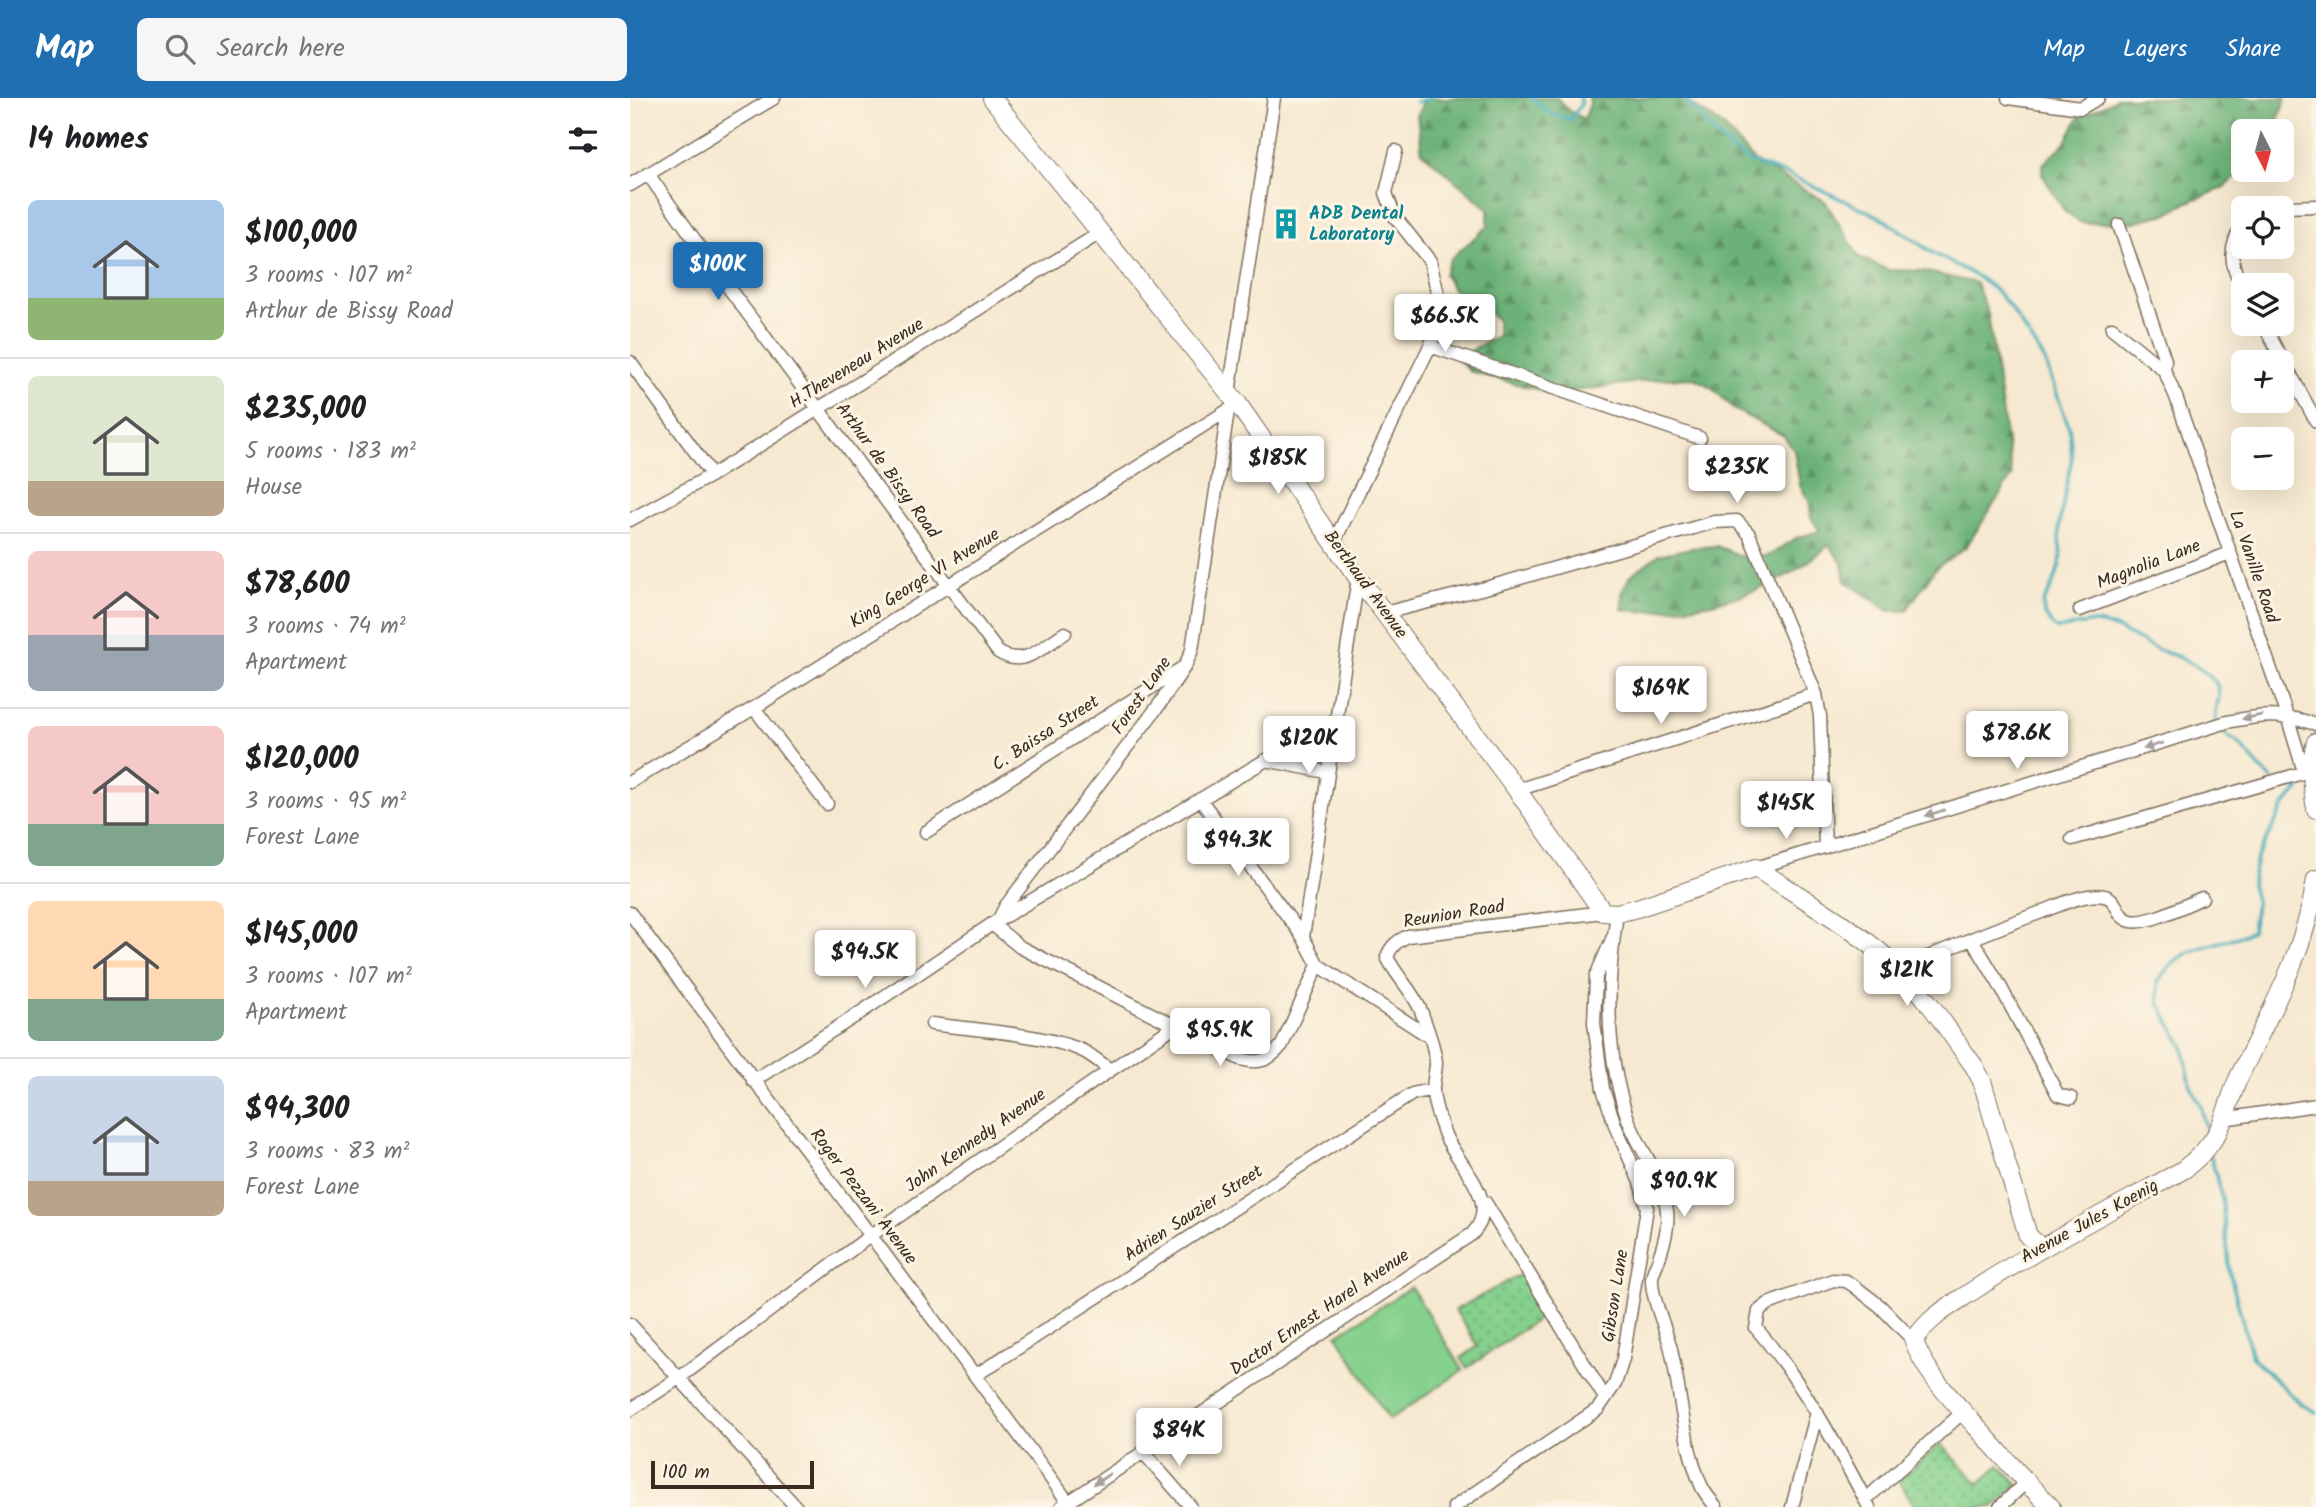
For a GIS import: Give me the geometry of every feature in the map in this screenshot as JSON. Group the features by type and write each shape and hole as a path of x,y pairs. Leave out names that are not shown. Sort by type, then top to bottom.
{"street":[{"path":"630,185 774,98"},
{"name":"Forest Lane","path":"995,922 1159,705 1185,666 1192,650 1231,403 1274,98"},
{"path":"2008,98 2081,108 2098,98"},
{"name":"Berthaud Avenue","path":"1000,100 1231,403 1334,542 1357,578 1610,912"},
{"path":"1334,542 1443,314 1430,261 1395,217 1385,192 1396,151"},
{"name":"Arthur de Bissy Road","path":"648,174 731,291 999,652 1010,660 1025,659 1065,633"},
{"path":"2294,207 2316,206"},
{"name":"La Vanille Road","path":"2119,225 2165,360 2164,370"},
{"name":"H.Theveneau Avenue","path":"630,520 712,475 1100,233"},
{"name":"La Vanille Road","path":"2112,328 2164,370 2176,397 2302,765 2314,755"},
{"path":"2270,336 2316,421"},
{"path":"1430,346 1700,438"},
{"path":"630,362 712,475"},
{"name":"King George VI Avenue","path":"630,782 754,708 1231,403"},
{"path":"1384,613 1489,587 1714,522 1737,521 1749,534 1816,694 1820,716 1825,847"},
{"name":"Magnolia Lane","path":"2080,610 2230,553"},
{"path":"1303,937 1357,578"},
{"name":"C. Baissa Street","path":"926,832 1185,666"},
{"path":"1517,790 1816,694"},
{"path":"754,708 827,804"},
{"path":"1716,1507 1702,1488 1694,1465 1671,1349 1664,1321 1654,1298 1652,1276 1667,1229 1667,1209 1662,1188 1650,1162 1638,1145 1625,1113 1617,1076 1610,1031 1609,973 1613,937 1610,912 2227,722 2263,715 2287,716 2316,724"},
{"path":"2072,839 2314,755 2316,809"},
{"path":"753,1081 995,922 1266,760 1326,772"},
{"path":"1200,799 1303,937 1318,965 1432,1038"},
{"path":"1756,868 1827,914 1899,969 1955,1040 1982,1081 2031,1248 2015,1252 1997,1275 1934,1317 1923,1326 1914,1341"},
{"name":"Avenue Jules Koenig","path":"2031,1248 2197,1160 2217,1134 2234,1088 2299,948 2316,878"},
{"path":"1899,969 2087,896 2107,896 2113,899 2123,916 2139,922 2202,898"},
{"name":"Reunion Road","path":"1605,1398 1483,1205 1446,1138 1433,1089 1436,1063 1432,1038 1420,1008 1387,957 1398,941 1408,936 1610,912"},
{"name":"Roger Pezzani Avenue","path":"630,913 753,1081 976,1375 1065,1505"},
{"path":"995,922 1020,947 1173,1027 1240,1059 1252,1062 1273,1056 1282,1045 1318,965"},
{"name":"Gibson Lane","path":"1454,1507 1598,1409 1615,1384 1623,1359 1647,1208 1640,1182 1616,1128 1603,1089 1594,1023 1596,976 1613,937"},
{"path":"1972,939 2058,1095 2071,1098"},
{"path":"932,1024 1070,1046 1090,1055 1110,1070"},
{"name":"John Kennedy Avenue","path":"630,1410 679,1378 870,1236 1173,1027"},
{"name":"Adrien Sauzier Street","path":"976,1375 1412,1094 1433,1089"},
{"path":"2223,1119 2316,1105"},
{"name":"Doctor Ernest Harel Avenue","path":"1065,1505 1472,1234 1481,1225 1483,1205"},
{"path":"1963,1412 1867,1503 1796,1378 1756,1328 1759,1311 1768,1304 1833,1280 1846,1281 1880,1306 1914,1341 1926,1366 1963,1412 2051,1507"},
{"path":"630,1324 788,1504"},
{"path":"1792,1507 1817,1412"},
{"path":"1143,1452 1191,1507"},
{"path":"2000,1507 2025,1482"}],"green space":[{"path":"1425,98 1557,98 1569,111 1584,119 1590,104 1589,98 1682,98 1722,125 1754,161 1825,201 1859,257 1888,270 1923,271 1976,283 1988,314 2012,476 1966,547 1936,568 1906,611 1889,611 1845,581 1842,563 1829,545 1775,582 1735,597 1714,603 1658,610 1622,609 1622,591 1630,576 1658,555 1717,546 1748,559 1770,555 1796,538 1820,531 1811,518 1809,501 1800,486 1794,451 1784,436 1735,410 1710,386 1694,378 1659,379 1553,394 1469,371 1457,358 1498,336 1497,319 1454,290 1444,275 1450,259 1488,226 1488,209 1422,152 1417,115"},
{"path":"2286,98 2278,119 2231,119 2231,181 2221,189 2166,214 2133,222 2080,222 2065,212 2042,174 2042,165 2066,142 2079,117 2115,100"},
{"path":"1521,1274 1545,1314 1467,1368 1461,1358 1478,1346 1455,1310"},
{"path":"1411,1287 1463,1370 1389,1420 1337,1335"},
{"path":"1941,1444 1979,1484 1999,1465 2018,1484 1993,1507 1915,1507 1899,1480"}],"waterway":[{"path":"1416,102 1431,98"},
{"path":"1531,98 1552,114 1571,119 1581,104 1580,98"},
{"path":"1684,98 1716,135 1748,161 1789,175 1880,217 1997,291 2044,359 2069,427 2072,457 2059,525 2061,558 2056,577 2043,604 2044,614 2056,629 2088,623 2108,626 2202,670 2219,690 2215,717 2218,726 2272,779"},
{"path":"2282,784 2300,789"},
{"path":"2207,1132 2201,1106 2191,1087 2183,1046 2159,1003 2158,982 2177,959 2188,953 2252,931 2256,903 2251,884 2257,858 2284,805 2300,789"},
{"path":"2211,1157 2222,1198 2230,1274 2252,1357 2301,1404 2316,1412"}],"place":[{"name":"ADB Dental Laboratory","path":"1286,224"}]}
